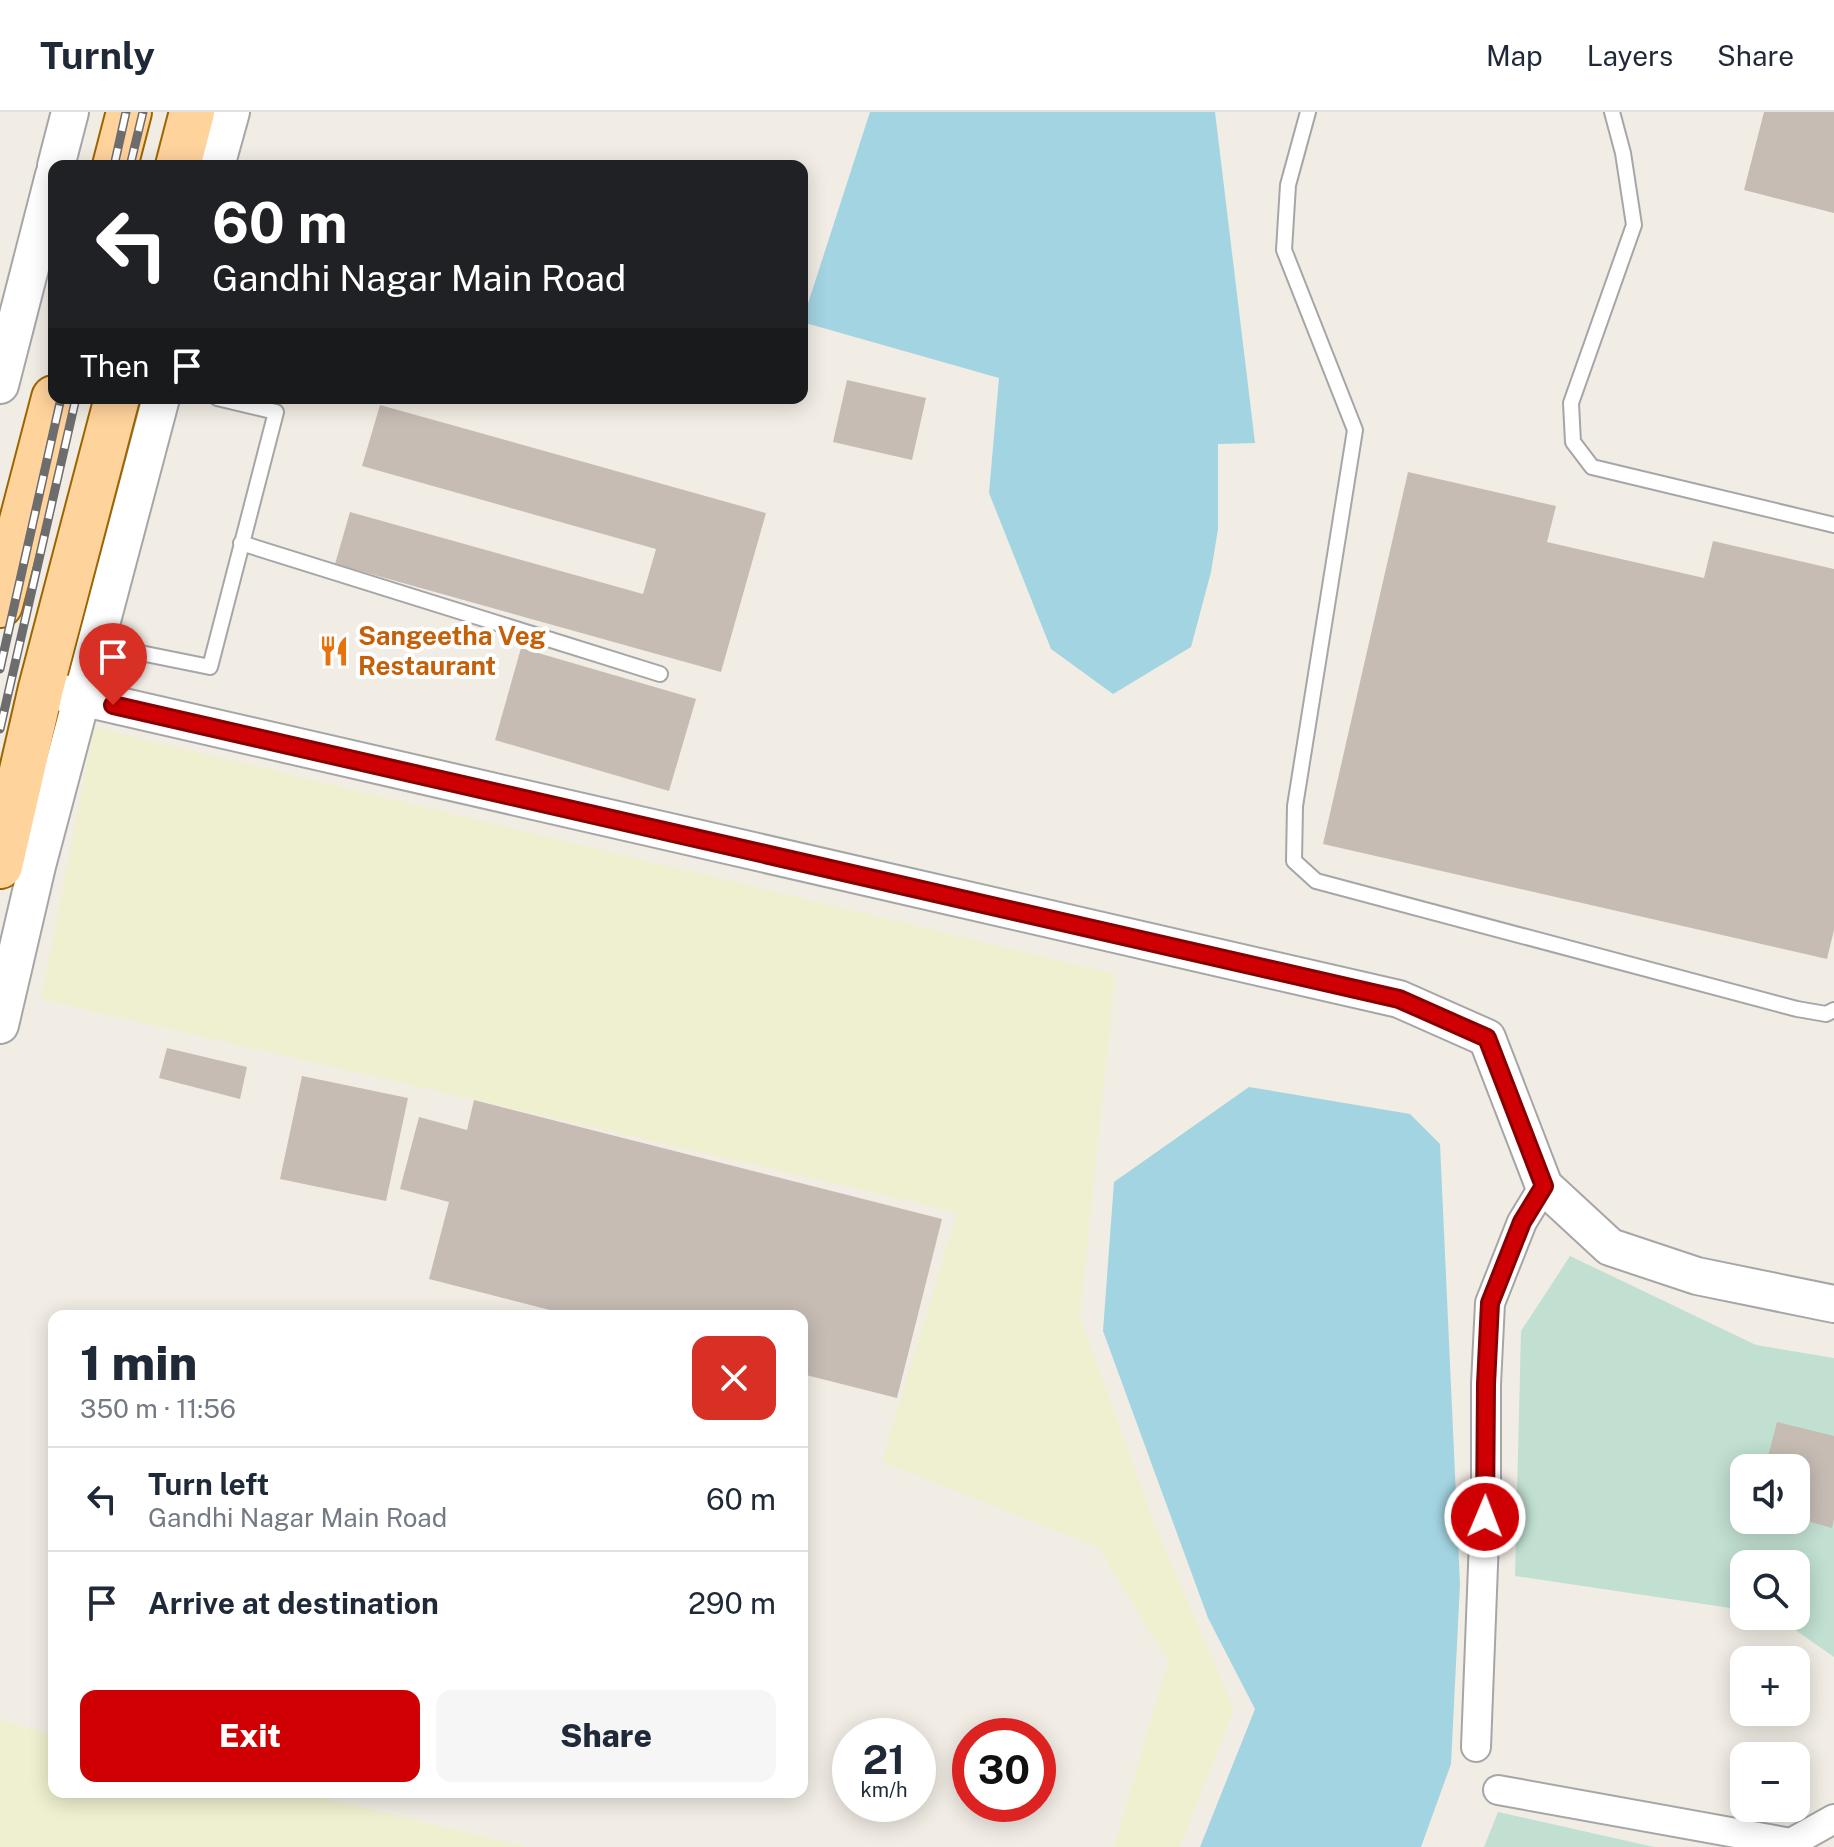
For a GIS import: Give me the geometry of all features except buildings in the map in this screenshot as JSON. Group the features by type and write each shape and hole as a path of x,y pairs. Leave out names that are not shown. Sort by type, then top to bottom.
{"main road":[{"path":"117,160 129,112"},
{"path":"180,160 192,112"},
{"path":"0,605 52,404"},
{"path":"0,866 41,688 115,404"}],"street":[{"path":"58,160 70,112"},
{"path":"218,160 231,112"},
{"path":"0,385 48,198"},
{"path":"0,1025 37,866 159,404"},
{"path":"41,688 1399,999 1487,1038 1544,1186 1610,1247 1697,1276 1834,1304"},
{"path":"1476,1747 1490,1303 1522,1222 1544,1186"},
{"path":"1498,1790 1791,1843 1834,1819"}],"lane":[{"path":"1308,112 1288,185 1284,250 1355,430 1295,806 1294,861 1316,881 1797,1009 1826,1014 1834,1010"},
{"path":"1612,112 1623,153 1634,225 1571,403 1573,442 1592,467 1834,525"},
{"path":"96,644 210,667 276,412 242,404"},
{"path":"241,543 660,674"}],"green space":[{"path":"94,727 1115,974 1080,1317 1157,1531 1234,1709 1180,1847 1114,1847 1168,1661 1098,1547 882,1462 957,1212 41,999"},
{"path":"1570,1256 1756,1345 1834,1358 1834,1657 1795,1630 1810,1630 1810,1550 1730,1550 1730,1608 1515,1576 1521,1331"},
{"path":"0,1721 48,1733 48,1798 322,1798 528,1847 0,1847"},
{"path":"1498,1812 1654,1847 1484,1847"}],"water":[{"path":"870,112 1215,112 1255,443 1218,444 1218,529 1211,572 1191,647 1113,694 1051,649 989,493 999,378 808,324 808,303"},
{"path":"1249,1087 1410,1114 1440,1144 1460,1584 1451,1764 1421,1847 1200,1847 1255,1709 1208,1618 1103,1331 1114,1182"}],"railway":[{"path":"115,160 126,112"},
{"path":"131,160 143,112"},
{"path":"0,669 60,404"},
{"path":"0,729 75,404"}],"place":[{"name":"Sangeetha Veg Restaurant","path":"334,651"}],"route":[{"path":"113,705 1399,999 1487,1038 1544,1186 1522,1222 1490,1303 1485,1517"}]}
